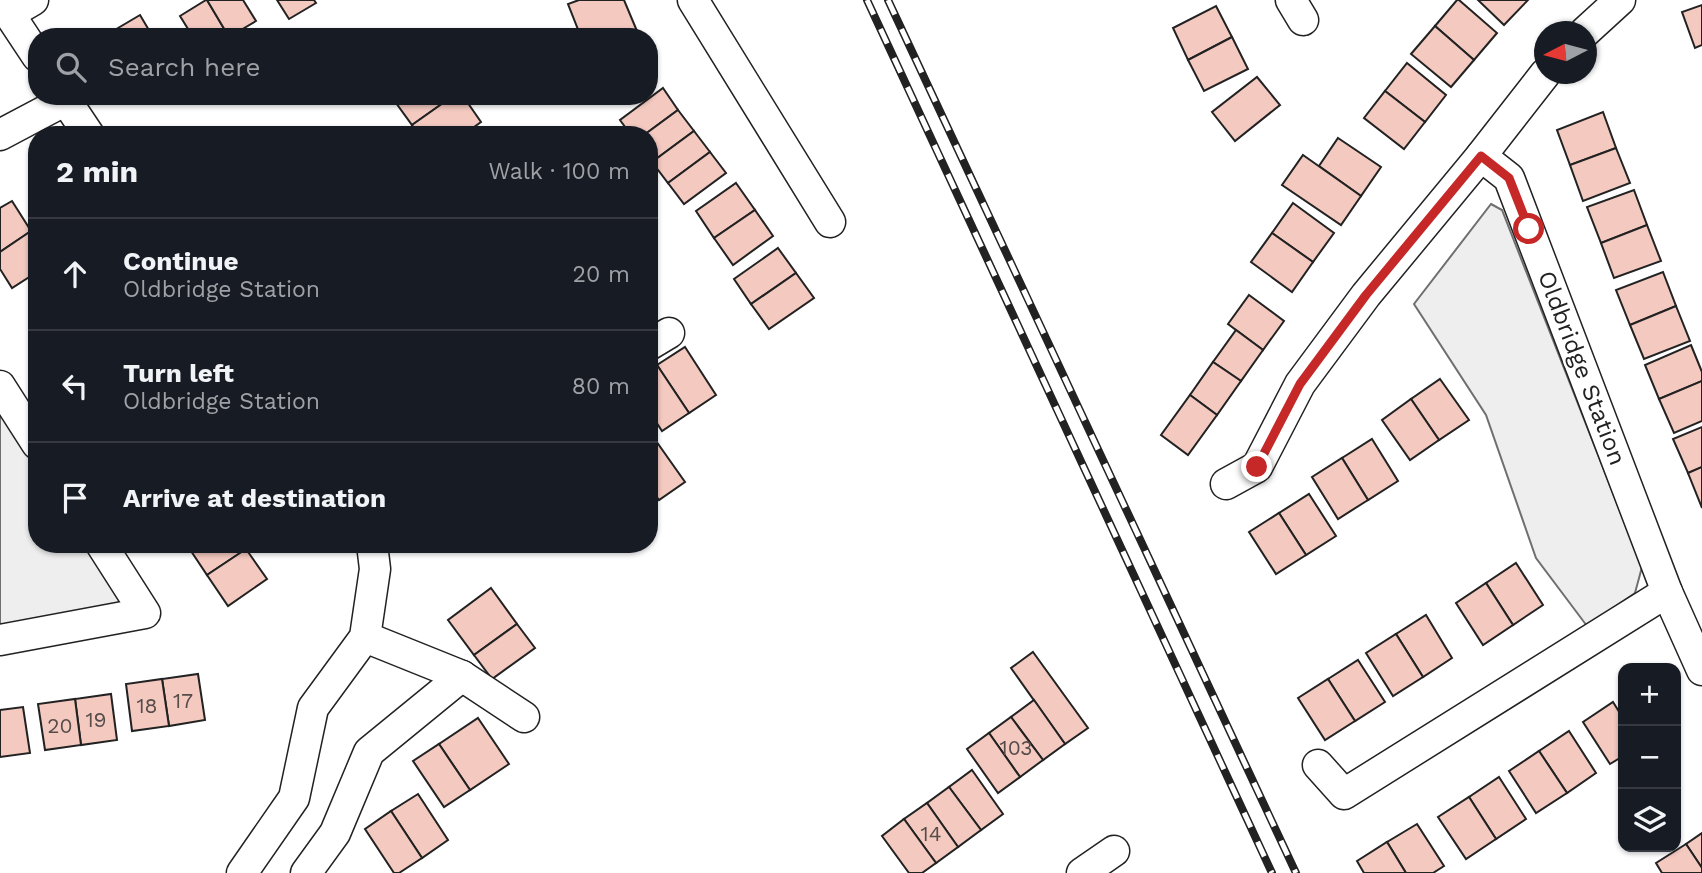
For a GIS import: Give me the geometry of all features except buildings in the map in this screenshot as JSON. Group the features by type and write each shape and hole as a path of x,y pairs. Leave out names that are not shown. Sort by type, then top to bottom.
{"street":[{"path":"693,0 830,222"},
{"path":"1597,21 1620,0"},
{"path":"14,5 28,36"},
{"path":"1226,484 1257,467 1300,384 1366,295 1537,84"},
{"path":"0,135 53,105"},
{"path":"70,105 83,126"},
{"name":"Oldbridge Station","path":"1481,156 1509,178 1667,592 1702,670"},
{"path":"0,386 28,430"},
{"path":"0,640 145,613 107,553"},
{"path":"242,873 294,798 313,708 365,637 374,569 373,553"},
{"path":"1318,765 1344,794 1667,592"},
{"path":"365,637 462,676 524,717"},
{"path":"306,873 335,833 369,752 462,676"},
{"path":"1083,873 1114,851"}],"shaded area":[{"path":"1491,204 1502,210 1642,567 1635,593 1587,626 1536,558 1486,415 1414,304"},
{"path":"0,390 28,437 28,553 98,553 136,609 0,632"}],"railway":[{"path":"867,0 1272,873"},
{"path":"888,0 1296,873"}],"route":[{"path":"1257,467 1300,384 1366,295 1481,156 1509,178 1529,229"}]}
